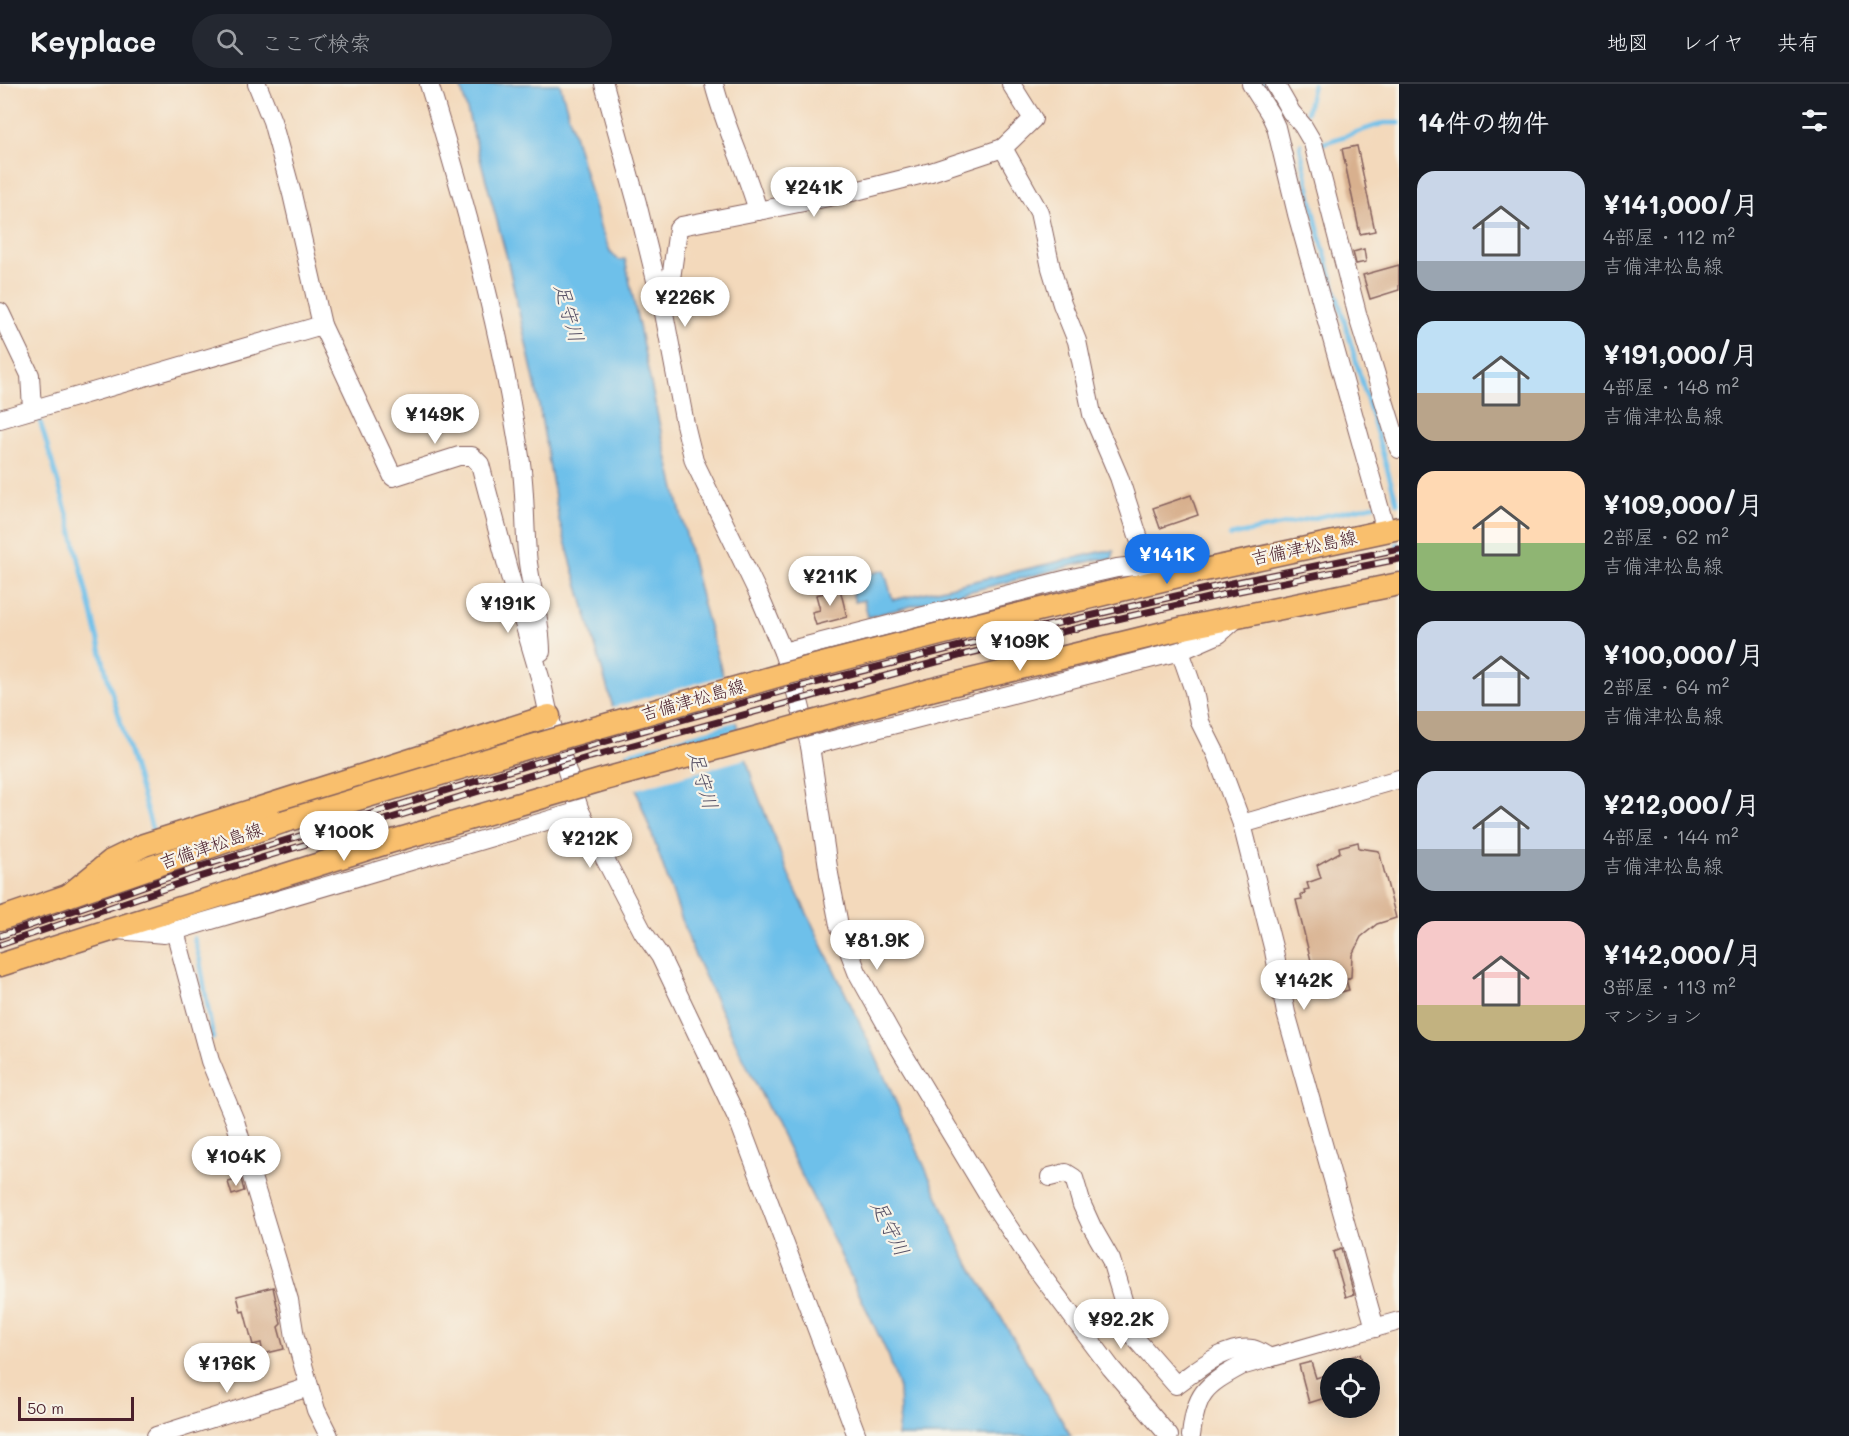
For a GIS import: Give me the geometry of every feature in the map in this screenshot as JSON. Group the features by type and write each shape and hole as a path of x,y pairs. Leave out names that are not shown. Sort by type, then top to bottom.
{"main road":[{"name":"吉備津松島線","path":"0,919 282,822 536,745 784,674 970,626 1196,572 1393,530"},
{"path":"0,965 386,843 605,779 930,690 1173,630 1399,584"},
{"path":"69,895 111,861 144,845 549,716"}],"street":[{"path":"257,84 272,121 292,194 322,325 393,477 459,456 472,456 480,464 549,716 580,811 643,932 660,956 730,1101 857,1436"},
{"path":"429,84 489,299 505,374 524,488 528,561 541,646 542,684"},
{"path":"604,84 660,298 694,461 758,593 783,652 800,705 810,746 839,925 857,972 896,1042 988,1195 1033,1264 1111,1368 1169,1436"},
{"path":"714,84 758,211"},
{"path":"660,298 669,293 678,230 681,226 844,194 931,172 1003,148 1033,119 1011,84"},
{"path":"1251,84 1270,114 1314,146 1358,317 1399,449"},
{"path":"1282,88 1297,214 1379,505 1393,530"},
{"path":"1003,148 1039,213 1051,268 1077,341 1092,414 1119,477 1142,548 1143,565"},
{"path":"0,312 30,375 32,409"},
{"path":"0,419 322,325"},
{"path":"783,652 1068,579 1143,565 1166,566 1196,572"},
{"path":"810,746 1180,651 1219,634 1240,616"},
{"path":"1180,651 1194,691 1200,722 1216,754 1242,824 1274,951 1286,1012 1375,1328"},
{"path":"1242,824 1399,780"},
{"path":"110,929 164,934 580,811"},
{"path":"175,931 210,1061 236,1121 289,1300 295,1337 316,1410 329,1436"},
{"path":"1050,1177 1066,1173 1074,1178 1082,1205 1110,1260 1134,1337 1176,1385 1212,1359 1235,1350 1252,1349 1270,1358"},
{"path":"1191,1436 1194,1413 1202,1392 1218,1378 1241,1366 1399,1321"},
{"path":"156,1436 309,1387"}],"water":[{"name":"足守川","path":"460,84 560,84 601,230 611,253 618,260 625,259 660,427 703,605 753,782 790,878 875,1055 963,1253 1071,1436 897,1436 900,1414 899,1389 889,1357 693,951 639,798 559,520 536,388 507,258"},
{"path":"1104,551 1114,551 1112,560 1099,559 868,617 864,600 855,602 851,589 860,586 859,577 884,570 893,600"}],"pier":[{"path":"726,675 732,697 616,730 609,708"},
{"path":"733,701 739,721 622,753 617,733"},
{"path":"742,732 749,758 633,790 626,764"}],"building":[{"path":"1357,146 1375,231 1360,234 1342,149"},
{"path":"1364,249 1366,262 1356,264 1353,252"},
{"path":"1399,265 1399,290 1370,299 1363,275"},
{"path":"1191,495 1198,515 1160,528 1153,508"},
{"path":"840,589 847,617 816,625 812,612 820,610 816,595"},
{"path":"1358,842 1359,848 1379,851 1396,918 1377,924 1361,937 1352,955 1351,977 1346,980 1349,990 1337,993 1335,983 1317,985 1296,900 1302,899 1301,895 1305,894 1304,890 1309,889 1307,883 1321,878 1317,865 1340,852 1339,847"},
{"path":"241,1179 244,1191 232,1195 228,1182"},
{"path":"1341,1249 1354,1294 1346,1297 1333,1252"},
{"path":"273,1287 281,1324 278,1327 284,1349 263,1354 261,1343 253,1345 244,1311 241,1312 237,1296"},
{"path":"1360,1354 1361,1358 1346,1358"},
{"path":"1311,1362 1316,1378 1320,1377 1320,1400 1309,1403 1299,1365"}],"waterway":[{"path":"1262,84 1278,110"},
{"path":"1307,112 1313,84"},
{"path":"1318,145 1384,123 1399,123"},
{"path":"1287,135 1307,217"},
{"path":"1301,144 1320,237 1397,503"},
{"path":"40,421 70,523 107,676 154,835"},
{"path":"1230,536 1374,505"},
{"path":"1397,544 1399,549"},
{"path":"194,938 213,1038"}],"railway":[{"path":"0,936 190,870 586,747 787,690 964,645 1232,583 1399,549"},
{"path":"0,945 193,879 590,757 962,655 1234,592 1399,559"}]}
